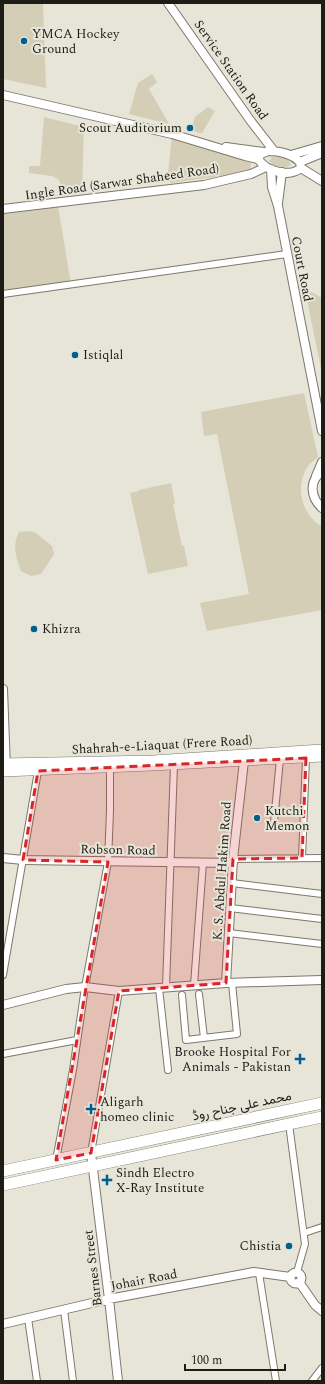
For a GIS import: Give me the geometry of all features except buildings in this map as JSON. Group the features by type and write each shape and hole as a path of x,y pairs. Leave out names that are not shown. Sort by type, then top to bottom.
{"highway":[{"name":"محمد علی جناح روڈ","path":"3,1171 322,1103"},
{"name":"محمد علی جناح روڈ","path":"3,1184 322,1117"}],"main road":[{"name":"Service Station Road","path":"168,3 250,120 274,151"},
{"path":"3,95 157,130 258,159 268,168 282,172 295,171 300,165 322,154"},
{"path":"211,145 264,152 274,151 291,155 322,146"},
{"path":"258,159 264,152"},
{"path":"291,155 300,165 322,181"},
{"name":"Court Road","path":"268,168 278,206 322,431"},
{"name":"Ingle Road (Sarwar Shaheed Road)","path":"3,209 204,185 252,174 268,168"},
{"name":"Court Road","path":"278,206 282,172"},
{"path":"321,508 314,498 312,491 322,462"},
{"path":"315,479 322,472"},
{"path":"3,689 4,768"},
{"name":"Shahrah-e-Liaquat (Frere Road)","path":"4,768 322,749"},
{"name":"Shahrah-e-Liaquat (Frere Road)","path":"4,768 38,771 322,757"},
{"name":"K. S. Abdul Hakim Road","path":"229,983 229,932 233,861 244,761"},
{"name":"Robson Road","path":"3,858 23,860 171,863 233,861"},
{"path":"3,1005 66,989 85,987 120,991 229,983 322,980"},
{"name":"Barnes Street","path":"91,1153 118,1381"},
{"name":"Johair Road","path":"3,1324 109,1299 254,1272 294,1275"},
{"path":"294,1275 293,1282 299,1282 315,1305 322,1311"}],"street":[{"path":"3,294 287,254"},
{"path":"302,858 306,758"},
{"path":"274,822 280,759"},
{"path":"168,1070 163,988 171,863 174,765"},
{"path":"56,1160 108,862 110,768"},
{"path":"3,975 38,771"},
{"name":"Robson Road","path":"233,861 322,858"},
{"path":"194,985 202,863"},
{"path":"232,883 322,894"},
{"path":"230,908 322,919"},
{"path":"229,932 322,944"},
{"name":"K. S. Abdul Hakim Road","path":"204,1038 237,1034 229,983"},
{"path":"91,1153 120,991"},
{"path":"182,995 186,1040 204,1038 199,994"},
{"path":"3,1054 77,1040"},
{"path":"289,1124 305,1244 294,1275"},
{"path":"304,1233 322,1227"},
{"path":"259,1273 276,1381"},
{"path":"64,1310 73,1381"},
{"path":"28,1318 37,1381"},
{"path":"312,1381 322,1368"}],"highlighted area":[{"path":"306,758 302,858 233,859 226,983 119,991 91,1153 56,1160 108,862 23,860 38,771"}],"shaded area":[{"name":"YMCA Hockey Ground","path":"3,3 43,3 46,88 3,79"},
{"path":"152,74 157,82 149,89 169,124 129,114 138,83"},
{"path":"208,107 215,111 202,133 191,130 195,117"},
{"path":"44,117 84,127 82,190 61,192 60,182 58,179 52,176 29,173 29,166 40,166"},
{"path":"172,134 252,153 250,172 170,183 168,174"},
{"path":"272,157 281,157 286,159 291,165 285,167 276,166 269,161"},
{"path":"57,200 71,284 3,294 3,208"},
{"path":"311,292 322,298 322,374 306,295"},
{"path":"304,393 318,457 310,464 304,473 301,490 302,499 309,515 322,526 322,610 207,631 200,603 249,594 217,434 204,436 201,412"},
{"path":"171,483 175,504 173,504 188,566 148,574 130,493"},
{"path":"31,531 36,533 52,546 54,554 41,574 31,576 21,571 16,556 15,547 19,532"}],"place":[{"name":"YMCA Hockey Ground","path":"24,41"},
{"name":"Scout Auditorium","path":"190,128"},
{"name":"Istiqlal","path":"75,355"},
{"name":"Khizra","path":"34,629"},
{"name":"Kutchi Memon","path":"257,818"},
{"name":"Brooke Hospital For Animals - Pakistan","path":"300,1059"},
{"name":"Aligarh homeo clinic","path":"91,1109"},
{"name":"Sindh Electro X-Ray Institute","path":"107,1180"},
{"name":"Chistia","path":"289,1246"}]}
